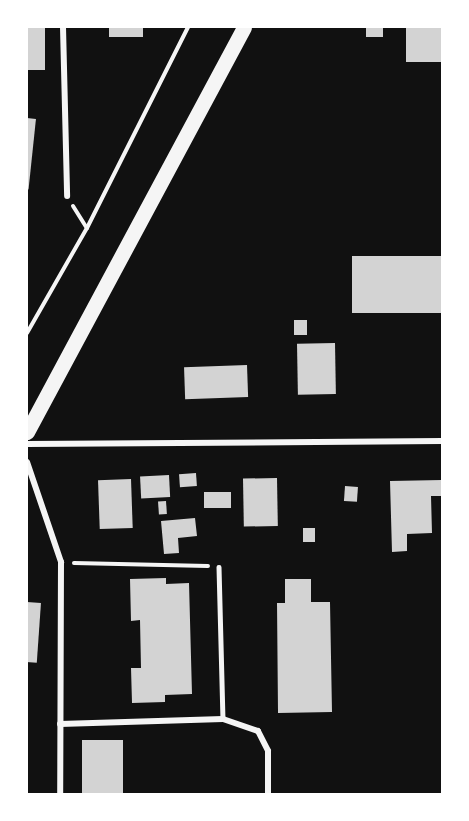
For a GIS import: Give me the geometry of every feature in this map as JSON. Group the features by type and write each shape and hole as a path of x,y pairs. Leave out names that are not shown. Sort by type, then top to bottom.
{"main road":[{"path":"27,432 244,27"}],"street":[{"path":"63,27 67,196"},
{"path":"27,444 442,441"},
{"path":"27,462 62,562 60,794"},
{"path":"60,724 223,719 258,731 268,751 268,794"}],"lane":[{"path":"219,567 223,719"}],"path":[{"path":"27,333 87,228 188,27"},
{"path":"67,196 87,228"},
{"path":"62,562 219,567"}],"building":[{"path":"27,27 45,27 45,70 27,70"},
{"path":"109,27 143,27 143,37 109,37"},
{"path":"366,27 383,27 383,37 366,37"},
{"path":"406,27 442,27 442,62 406,62"},
{"path":"27,118 36,119 27,189"},
{"path":"352,256 442,256 442,313 352,313"},
{"path":"294,320 307,320 307,335 294,335"},
{"path":"335,343 336,394 298,395 297,344"},
{"path":"247,365 248,397 185,399 184,367"},
{"path":"196,473 197,486 180,487 179,474"},
{"path":"169,475 170,497 141,498 140,477"},
{"path":"277,478 278,526 244,527 243,479"},
{"path":"131,479 133,528 100,529 98,480"},
{"path":"442,480 442,496 431,496 432,533 407,534 407,551 392,552 390,481"},
{"path":"345,486 358,487 357,502 344,501"},
{"path":"204,492 231,492 231,508 204,508"},
{"path":"166,501 167,514 159,515 158,502"},
{"path":"195,518 197,536 178,538 179,553 164,554 161,521"},
{"path":"303,528 315,528 315,542 303,542"},
{"path":"166,578 166,584 189,583 192,694 165,695 165,702 132,703 131,668 141,668 140,620 131,621 130,579"},
{"path":"285,579 311,579 311,602 330,602 332,712 278,713 277,603 285,603"},
{"path":"27,602 41,603 37,663 27,662"},
{"path":"82,740 123,740 123,794 82,794"}]}
